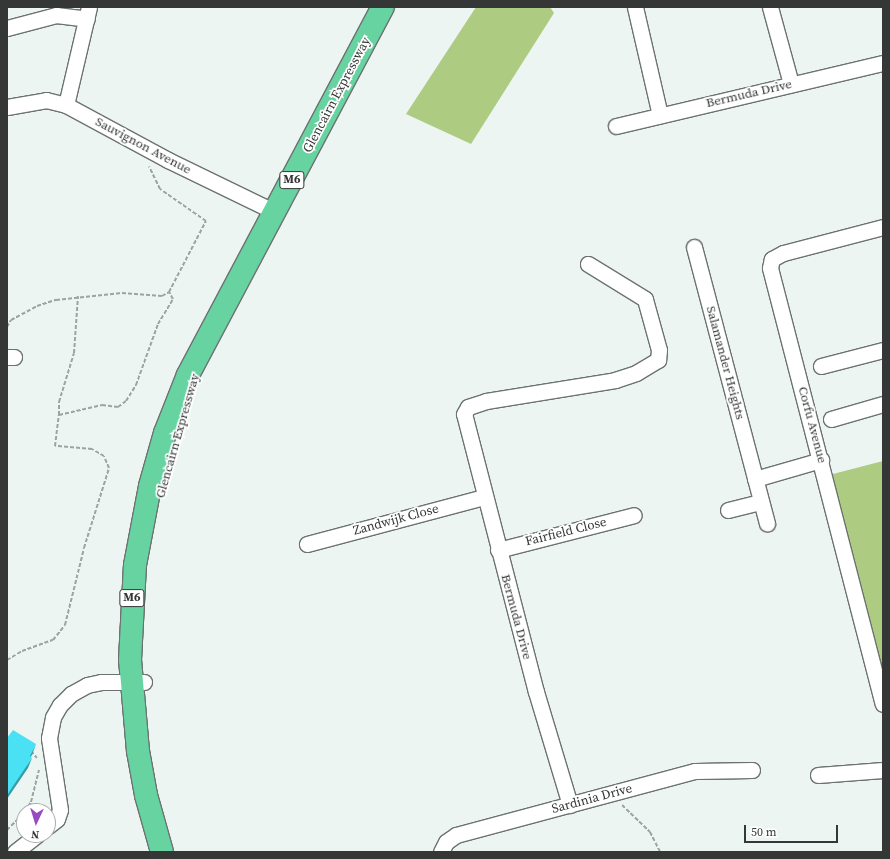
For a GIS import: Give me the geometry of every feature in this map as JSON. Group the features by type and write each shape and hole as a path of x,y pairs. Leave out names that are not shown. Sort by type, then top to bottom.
{"main road":[{"name":"Glencairn Expressway","path":"162,852 142,771 137,682 155,524 167,467 201,353 383,7"},
{"name":"Glencairn Expressway","path":"137,682 166,852"}],"street":[{"path":"635,7 660,115"},
{"path":"770,7 791,84"},
{"path":"7,28 56,15 88,13 66,105"},
{"name":"Bermuda Drive","path":"616,126 883,63"},
{"name":"Sauvignon Avenue","path":"7,107 46,100 66,105 168,160 275,212"},
{"name":"Corfu Avenue","path":"883,227 783,252 774,257 770,266 883,704"},
{"name":"Salamander Heights","path":"694,247 767,524"},
{"name":"Bermuda Drive","path":"570,805 536,692 484,497 464,414 468,407 521,394 615,380 636,373 659,358 652,318 645,299 588,264"},
{"path":"820,366 883,350"},
{"path":"831,419 883,404"},
{"path":"755,479 821,460"},
{"name":"Zandwijk Close","path":"307,544 484,497"},
{"path":"728,510 761,502"},
{"name":"Fairfield Close","path":"498,550 634,515"},
{"path":"56,820 60,810 50,738 56,711 71,694 87,685 137,682"},
{"name":"Sardinia Drive","path":"442,852 446,842 456,835 694,771 752,770"},
{"path":"818,776 883,770"},
{"path":"15,852 27,843"}],"path":[{"path":"7,327 11,320 37,306 78,296 122,293 162,296 169,292 206,221 160,188 149,166 143,162"},
{"path":"59,415 102,405 118,406 126,402 136,386 158,324 173,299 169,292"},
{"path":"7,660 22,651 53,640 65,625 84,548 109,468 104,456 92,449 55,446 59,402 74,353 78,296"},
{"path":"25,748 37,756 39,770 30,803"},
{"path":"610,794 646,826 660,852"},
{"path":"7,830 16,821"}],"green space":[{"path":"476,7 550,7 554,13 471,144 406,114"},
{"path":"883,461 883,677 829,475"}],"building":[{"path":"13,730 36,744 30,756 32,758 7,795 7,738"}]}
